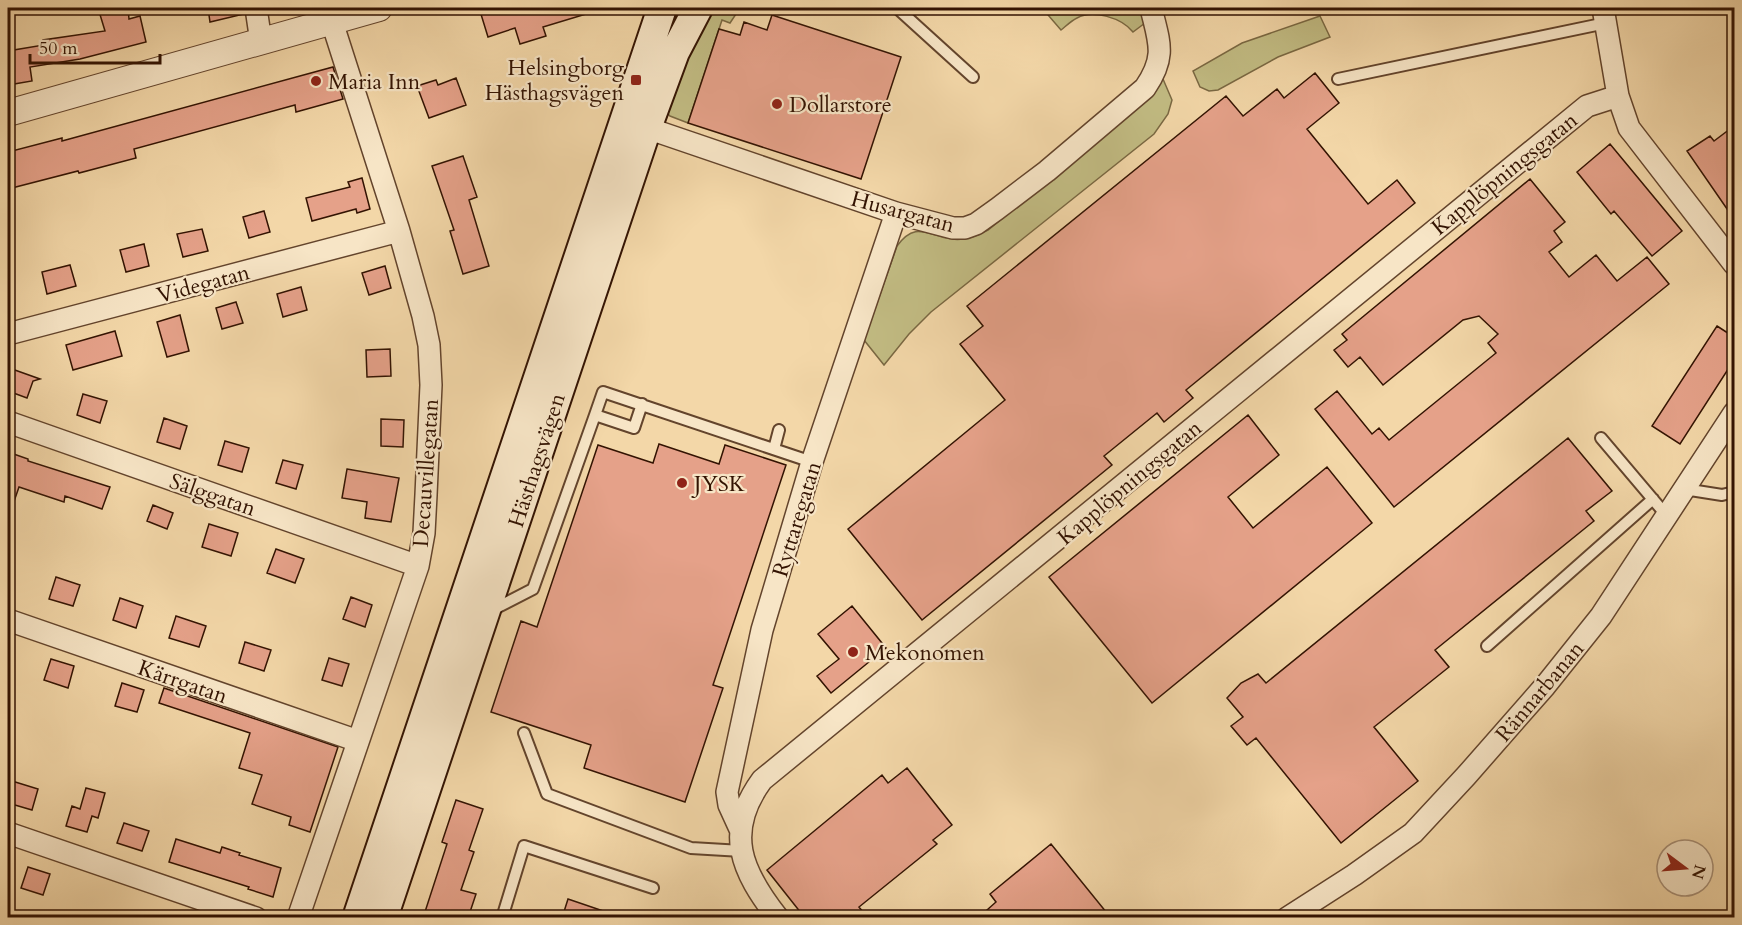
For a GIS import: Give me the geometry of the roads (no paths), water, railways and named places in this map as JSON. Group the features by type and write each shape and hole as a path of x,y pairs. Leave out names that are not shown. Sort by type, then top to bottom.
{"main road":[{"name":"Hästhagsvägen","path":"357,918 662,8"},
{"name":"Hästhagsvägen","path":"383,918 647,128 675,52 693,13"}],"street":[{"path":"256,8 261,42"},
{"path":"8,113 379,8"},
{"name":"Husargatan","path":"647,128 896,213 953,228 965,228 976,224 998,209 1047,171 1144,88 1154,75 1160,50 1151,8"},
{"path":"1605,15 1618,96 1629,128 1734,264"},
{"name":"Decauvillegatan","path":"298,918 418,566 426,504 429,345 399,231 332,22"},
{"name":"Kapplöpningsgatan","path":"777,918 749,877 742,851 740,829 750,797 762,780 1027,566 1380,273 1587,106 1618,96"},
{"name":"Ryttaregatan","path":"740,829 729,805 728,784 762,630 813,462 835,375 863,289 896,213"},
{"name":"Videgatan","path":"8,334 399,231"},
{"name":"Rännarbanan","path":"1287,918 1354,875 1413,833 1545,686 1601,616 1734,413"},
{"name":"Sälggatan","path":"8,422 418,566"},
{"name":"Kärrgatan","path":"8,620 358,741"},
{"path":"8,833 256,918"}],"lane":[{"path":"897,8 973,77"},
{"path":"1338,79 1605,15"},
{"path":"484,614 533,589 603,392 813,462"},
{"path":"595,415 634,428 642,404"},
{"path":"774,449 779,430"},
{"path":"1601,438 1667,516"},
{"path":"1684,489 1722,495 1734,492"},
{"path":"1487,646 1653,499"},
{"path":"524,734 547,794 691,848 742,851"},
{"path":"502,918 524,846 653,888"}],"place":[{"name":"Helsingborg Hästhagsvägen","path":"636,80"},
{"name":"Maria Inn","path":"316,81"},
{"name":"Dollarstore","path":"777,104"},
{"name":"JYSK","path":"682,483"},
{"name":"Mekonomen","path":"853,652"}]}
